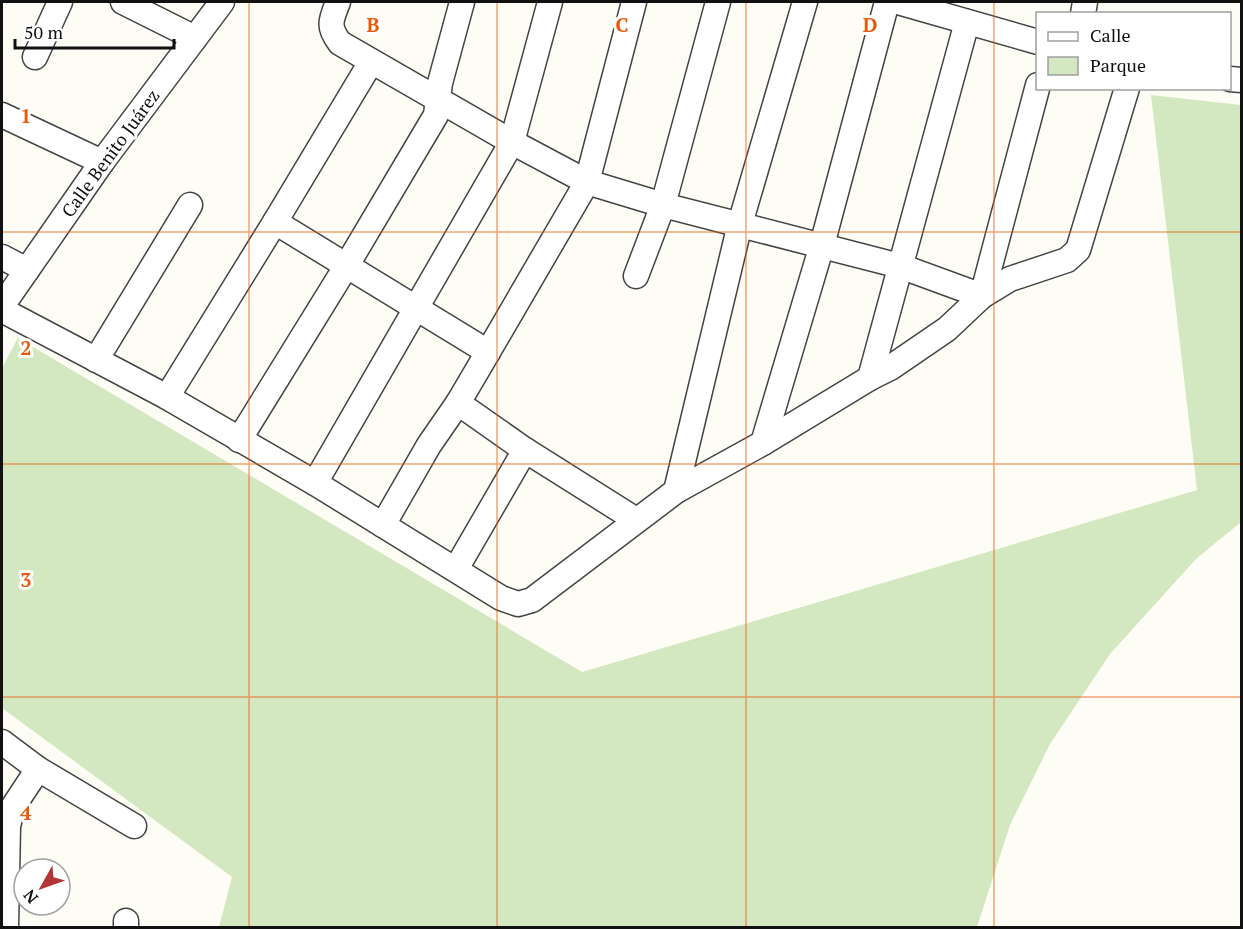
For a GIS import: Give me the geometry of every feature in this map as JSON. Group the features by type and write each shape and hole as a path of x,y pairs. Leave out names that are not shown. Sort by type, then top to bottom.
{"street":[{"path":"35,57 60,2"},
{"path":"123,2 195,38"},
{"name":"Calle Benito Juárez","path":"2,308 102,162 222,2"},
{"path":"338,2 332,20 332,32 340,43 512,142 587,182 663,206 900,266 982,296"},
{"path":"239,440 436,115 437,99 462,2"},
{"path":"315,483 512,142 550,2"},
{"path":"383,525 429,446 458,403 587,182 634,2"},
{"path":"636,276 663,206 718,2"},
{"path":"676,491 740,224 806,2"},
{"path":"763,443 822,245 887,2"},
{"path":"898,2 932,6 967,22 1036,41"},
{"path":"870,378 967,22"},
{"path":"167,397 371,62"},
{"path":"982,296 1037,90"},
{"path":"2,308 167,397 315,483 501,598 518,604 532,600 676,491 890,368 947,329 982,296 1010,279 1067,260 1078,250 1126,90"},
{"path":"2,115 102,162"},
{"path":"96,360 190,205"},
{"path":"275,222 488,352"},
{"path":"2,257 27,270"},
{"path":"458,403 525,450 636,520"},
{"path":"456,569 525,450"},
{"path":"2,742 38,768 134,826"},
{"path":"6,927 8,826 13,807 38,768"}],"green space":[{"path":"1151,95 1241,105 1241,522 1196,559 1110,654 1050,744 1010,825 977,927 219,927 232,877 2,708 2,368 18,338 582,672 1197,490"}]}
